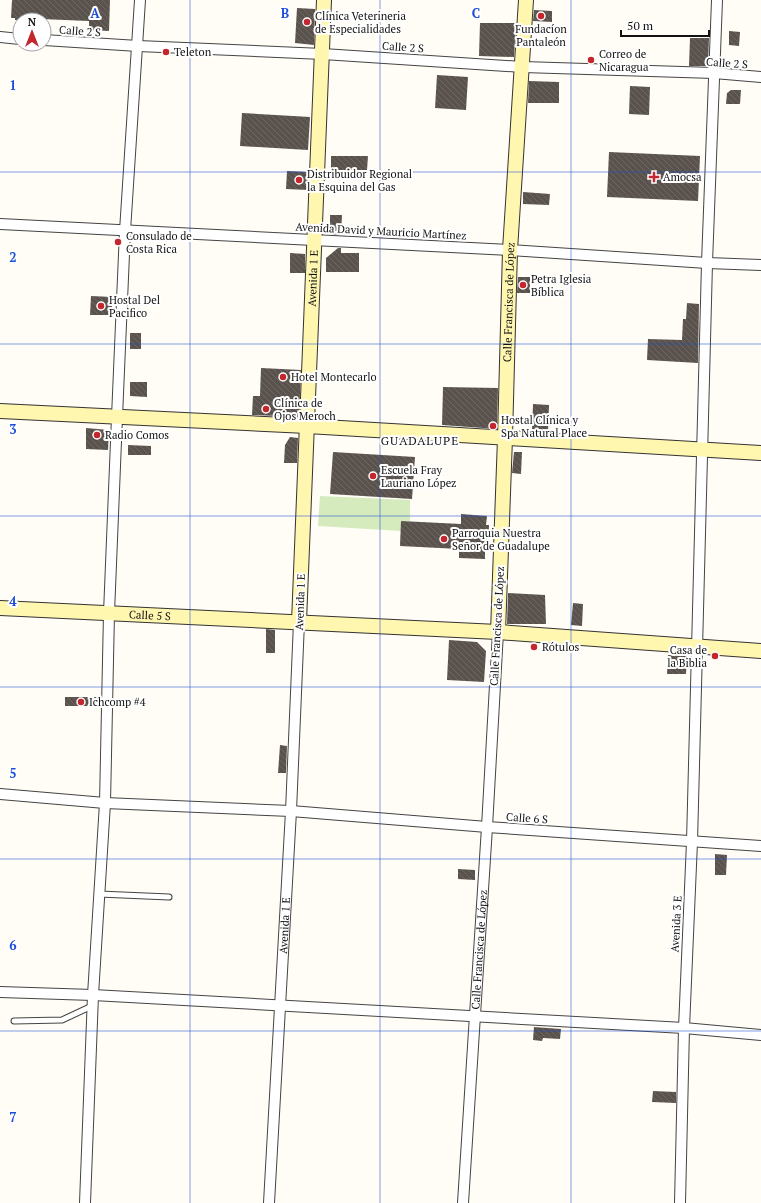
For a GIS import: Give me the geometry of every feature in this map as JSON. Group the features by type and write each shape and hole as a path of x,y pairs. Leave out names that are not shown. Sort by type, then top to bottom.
{"street":[{"path":"85,1203 93,995 104,803 108,613 125,231 140,0"},
{"name":"Avenida 1 E","path":"269,1203 291,811 324,0"},
{"name":"Calle Francisca de López","path":"463,1203 498,632 510,250 523,67 526,0"},
{"name":"Avenida 3 E","path":"680,1203 684,1028 692,842 707,263 717,0"},
{"path":"0,37 12,38"},
{"name":"Calle 2 S","path":"52,41 322,54 523,67 714,73 761,77"},
{"name":"Avenida David y Mauricio Martínez","path":"0,224 510,250 707,263 761,265"},
{"path":"0,411 307,426 761,453"},
{"name":"Calle 5 S","path":"0,608 498,632 761,651"},
{"name":"Calle 6 S","path":"0,794 104,803 291,811 487,827 761,846"},
{"path":"0,992 93,995 684,1028 761,1035"}],"lane":[{"path":"99,894 169,896"},
{"path":"14,1021 62,1020 93,1006"}],"green space":[{"path":"320,496 410,500 410,521 401,521 401,531 318,526"}],"building":[{"path":"12,0 110,0 109,31 89,30 89,21 52,19 52,12 12,12 11,18"},
{"path":"297,8 315,9 314,45 295,43"},
{"name":"Fundacíon Pantaleón","path":"534,10 552,11 552,22 533,21"},
{"path":"480,23 516,23 514,57 479,56"},
{"path":"729,31 740,32 739,46 729,45"},
{"path":"690,38 709,38 708,66 689,66"},
{"path":"437,75 468,77 466,110 435,108"},
{"path":"529,81 559,82 559,103 528,103"},
{"path":"630,86 650,87 649,115 629,114"},
{"path":"731,90 741,90 740,104 726,104 727,93"},
{"path":"242,113 310,117 308,150 240,146"},
{"name":"Amocsa","path":"609,152 700,156 698,201 607,197"},
{"path":"331,156 368,156 367,170 331,170"},
{"name":"Distribuidor Regional la Esquina del Gas","path":"287,171 309,172 308,190 286,189"},
{"path":"523,192 550,194 549,205 523,204"},
{"path":"330,215 342,215 341,235 330,234"},
{"path":"338,248 341,248 341,253 359,253 359,272 326,272 326,258"},
{"path":"290,253 305,254 305,273 290,273"},
{"name":"Petra Iglesia Bíblica","path":"518,277 530,277 530,293 517,293"},
{"name":"Hostal Del Pacifico","path":"91,296 112,297 112,315 90,315"},
{"path":"687,303 699,304 698,363 647,360 648,339 682,340 683,319 686,319"},
{"path":"130,333 141,333 141,349 130,349"},
{"path":"261,368 301,370 299,417 252,415 253,396 260,396"},
{"path":"130,382 147,382 147,397 130,396"},
{"path":"443,387 498,388 497,429 442,425"},
{"path":"533,404 549,405 548,432 532,431"},
{"path":"86,428 109,430 108,450 86,449"},
{"path":"290,437 298,438 297,463 284,463 285,445"},
{"path":"128,445 151,446 151,455 128,455"},
{"name":"Escuela Fray Lauriano López","path":"333,452 415,457 412,499 330,494"},
{"path":"514,452 522,452 521,474 512,473"},
{"name":"Parroquia Nuestra Señor de Guadalupe","path":"461,514 487,516 486,525 489,525 488,551 485,550 485,559 459,558 459,549 400,546 401,521 461,524"},
{"path":"508,593 545,595 546,624 507,624"},
{"path":"573,603 583,604 582,626 571,625"},
{"path":"266,629 275,630 275,653 266,653"},
{"path":"449,640 477,642 486,651 484,682 447,680"},
{"path":"668,655 687,656 686,674 667,674"},
{"name":"Ichcomp #4","path":"65,697 97,697 97,706 65,706"},
{"path":"280,745 287,746 286,773 278,773"},
{"path":"715,854 727,855 726,875 715,875"},
{"path":"458,869 475,870 475,880 458,879"},
{"path":"534,1027 561,1029 560,1039 543,1038 542,1041 533,1040"},
{"path":"653,1091 676,1092 676,1103 652,1102"}],"place":[{"name":"Fundacíon Pantaleón","path":"541,16"},
{"name":"Clínica Veterineria de Especialidades","path":"307,22"},
{"name":"Teleton","path":"166,52"},
{"name":"Correo de Nicaragua","path":"591,60"},
{"name":"Amocsa","path":"654,177"},
{"name":"Distribuidor Regional la Esquina del Gas","path":"299,180"},
{"name":"Consulado de Costa Rica","path":"118,242"},
{"name":"Petra Iglesia Bíblica","path":"523,285"},
{"name":"Hostal Del Pacifico","path":"101,306"},
{"name":"Hotel Montecarlo","path":"283,377"},
{"name":"Clínica de Ojos Meroch","path":"266,409"},
{"name":"Hostal Clínica y Spa Natural Place","path":"493,426"},
{"name":"Radio Comos","path":"97,435"},
{"name":"Escuela Fray Lauriano López","path":"373,476"},
{"name":"Parroquia Nuestra Señor de Guadalupe","path":"444,539"},
{"name":"Rótulos","path":"534,647"},
{"name":"Casa de la Biblia","path":"715,656"},
{"name":"Ichcomp #4","path":"81,702"}],"district":[{"name":"GUADALUPE","path":"420,441"}]}
